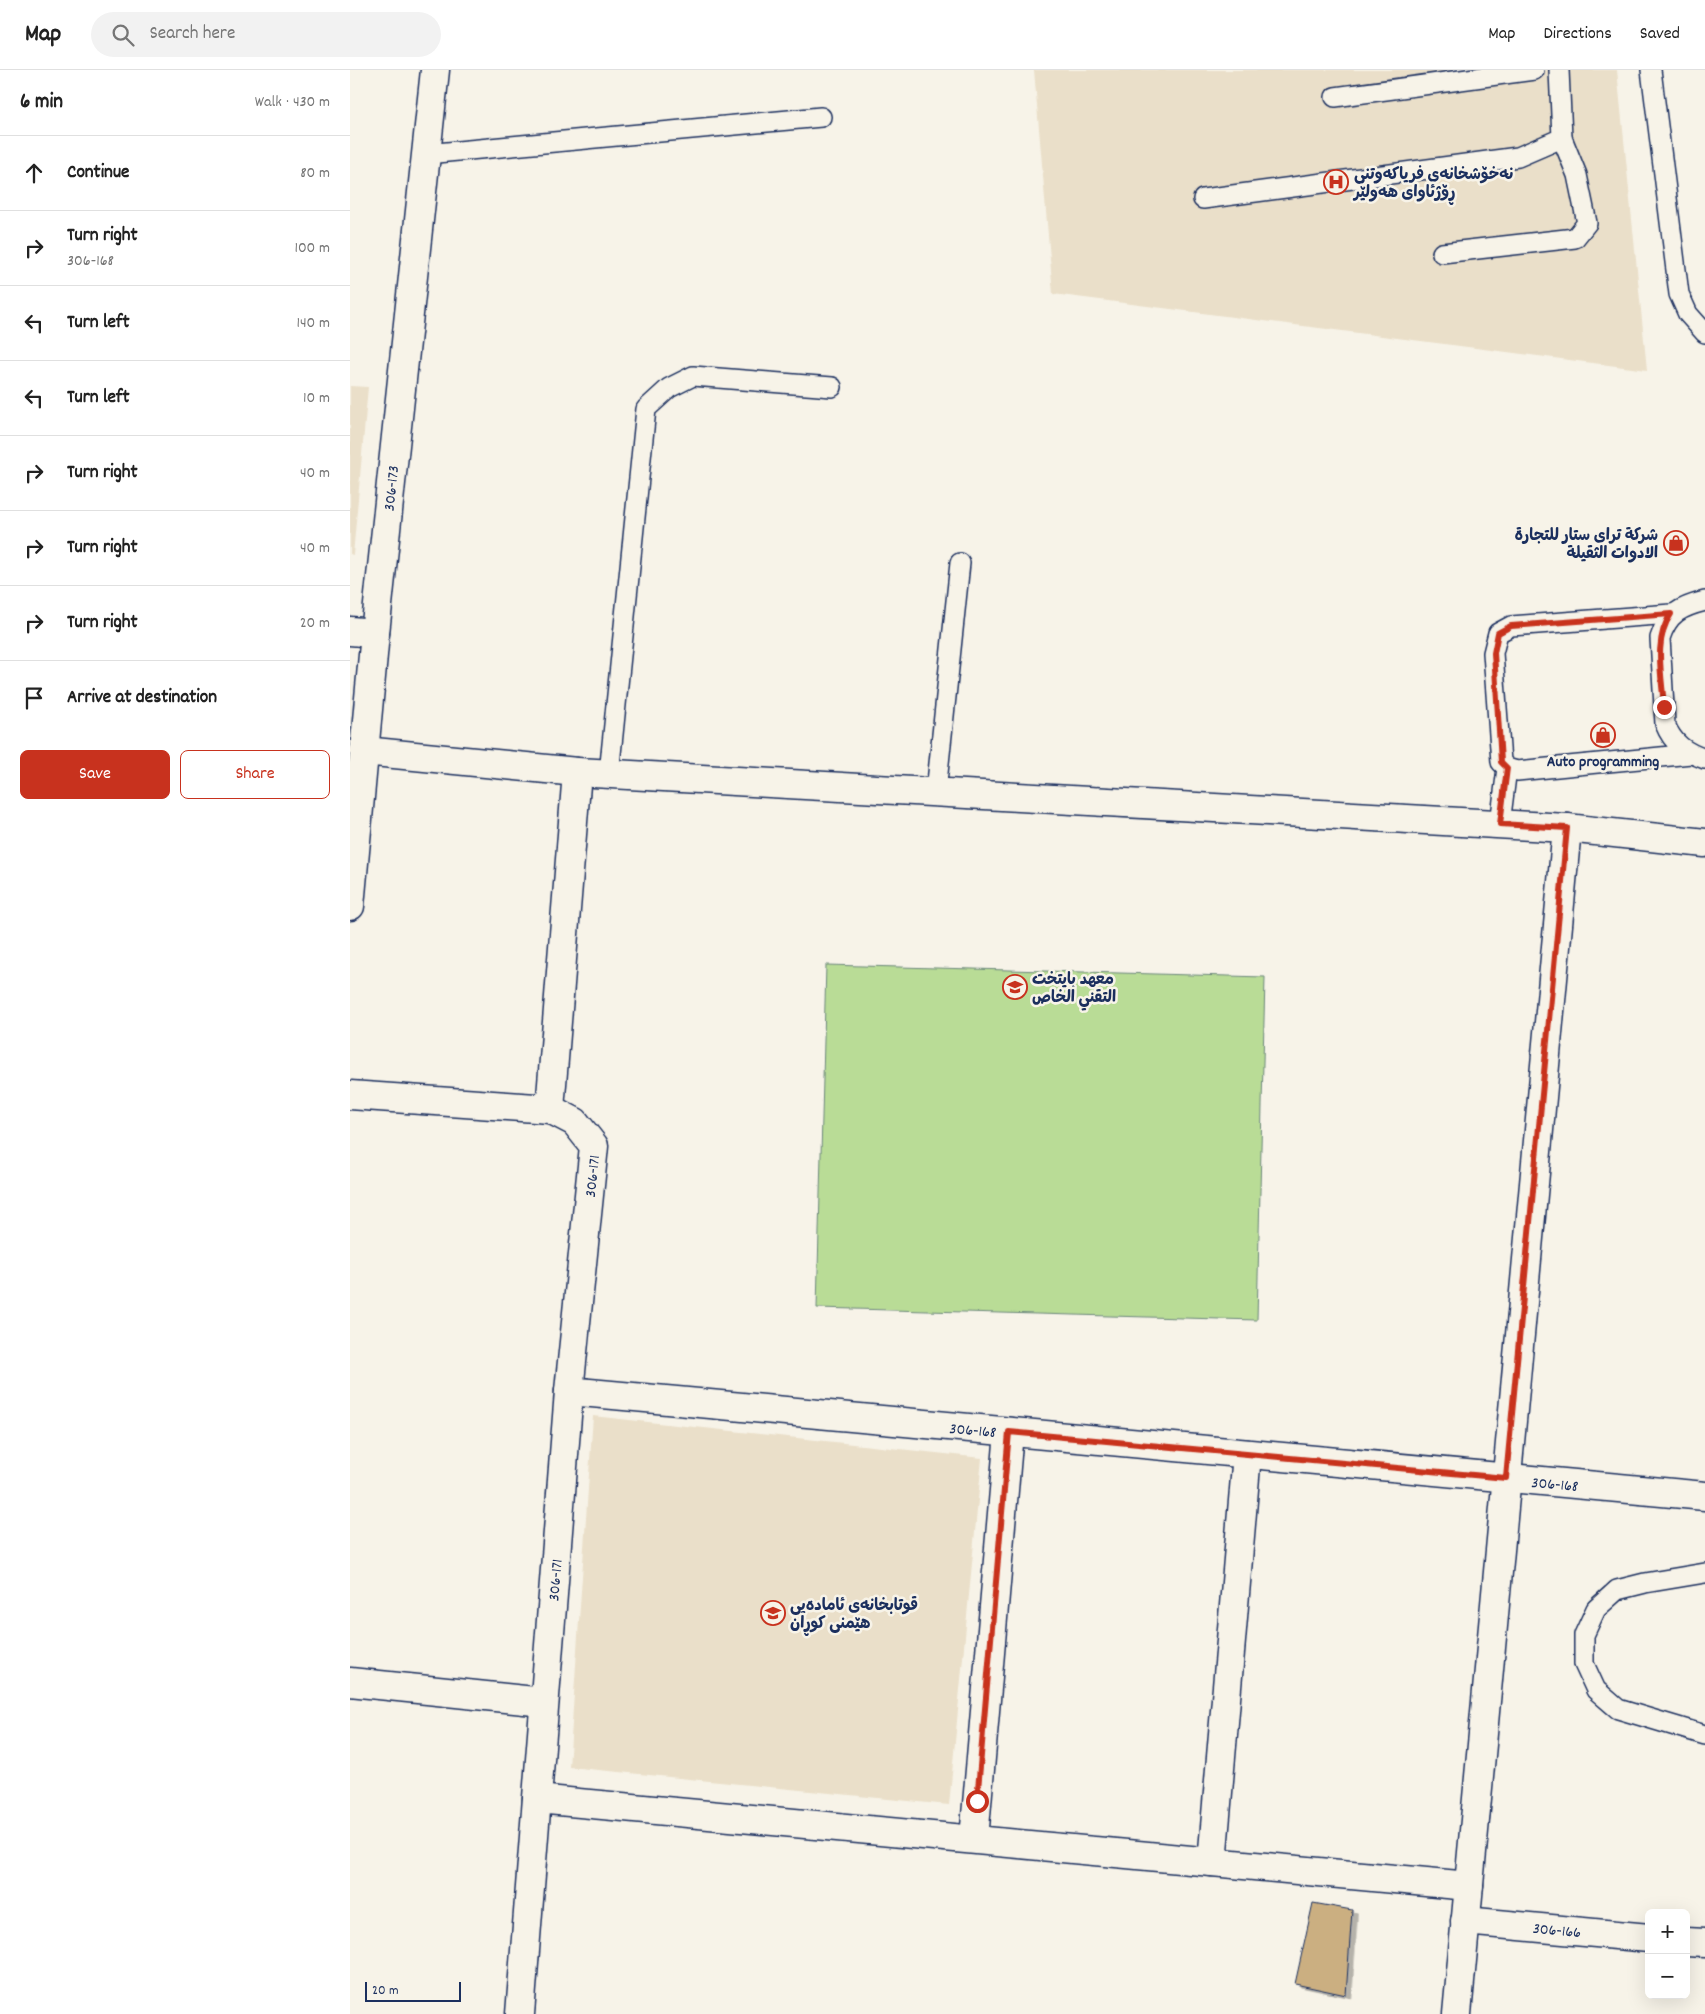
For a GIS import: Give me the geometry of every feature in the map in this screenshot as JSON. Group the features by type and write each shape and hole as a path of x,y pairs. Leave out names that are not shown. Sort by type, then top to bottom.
{"street":[{"name":"306-173","path":"350,906 364,750 362,632 426,154 435,70"},
{"path":"364,750 577,772 1567,828 1705,843"},
{"path":"350,1095 550,1110 577,772"},
{"path":"1457,2014 1567,828"},
{"name":"306-171","path":"520,2014 569,1391 594,1146 574,1122 550,1110"},
{"name":"306-168","path":"569,1391 1705,1496"},
{"path":"974,1839 1009,1432"},
{"path":"1212,1862 1247,1454"},
{"path":"350,1682 544,1702"},
{"path":"537,1799 1469,1886"},
{"name":"306-166","path":"1465,1921 1645,1938"},
{"path":"1690,1942 1705,1943"}],"lane":[{"path":"1335,97 1534,70"},
{"path":"1442,253 1575,238 1587,223 1577,175 1562,138 1559,70"},
{"path":"1651,70 1679,294 1688,314 1705,332"},
{"path":"426,154 821,117"},
{"path":"1204,199 1518,157 1562,138"},
{"path":"609,774 646,408 669,388 693,376 832,387"},
{"path":"936,792 960,563"},
{"path":"1698,757 1679,747 1670,737 1664,724 1660,638 1664,625 1671,614 1682,607 1705,600"},
{"path":"1671,614 1511,626 1498,633 1494,653 1501,762 1507,768 1517,771 1698,757"},
{"path":"1500,824 1507,768"},
{"path":"1705,1573 1645,1583 1617,1590 1596,1609 1584,1635 1584,1664 1596,1690 1618,1709 1705,1735"}],"shaded area":[{"name":"نەخۆشخانەی فریاکەوتنی ڕۆژئاوای هەولێر","path":"1034,70 1617,70 1647,370 1053,294"},
{"path":"350,386 368,387 353,555 350,554"},
{"name":"قوتابخانەی ئامادەیی هێمنی کوڕان","path":"593,1416 982,1458 949,1805 569,1767"}],"green space":[{"path":"826,965 1265,977 1257,1320 817,1308"}],"building":[{"path":"1313,1903 1352,1910 1346,1995 1295,1984"}],"place":[{"name":"نەخۆشخانەی فریاکەوتنی ڕۆژئاوای هەولێر","path":"1336,182"},
{"name":"شركة ترای ستار للتجارة الادوات الثقيلة","path":"1676,543"},
{"name":"Auto programming","path":"1603,735"},
{"name":"معهد بايتخت التقني الخاص","path":"1015,987"},
{"name":"قوتابخانەی ئامادەیی هێمنی کوڕان","path":"773,1613"}],"route":[{"path":"977,1801 1009,1432 1506,1478 1567,828 1500,824 1507,768 1501,762 1494,653 1498,633 1511,626 1671,614 1664,625 1660,638 1664,707"}]}
